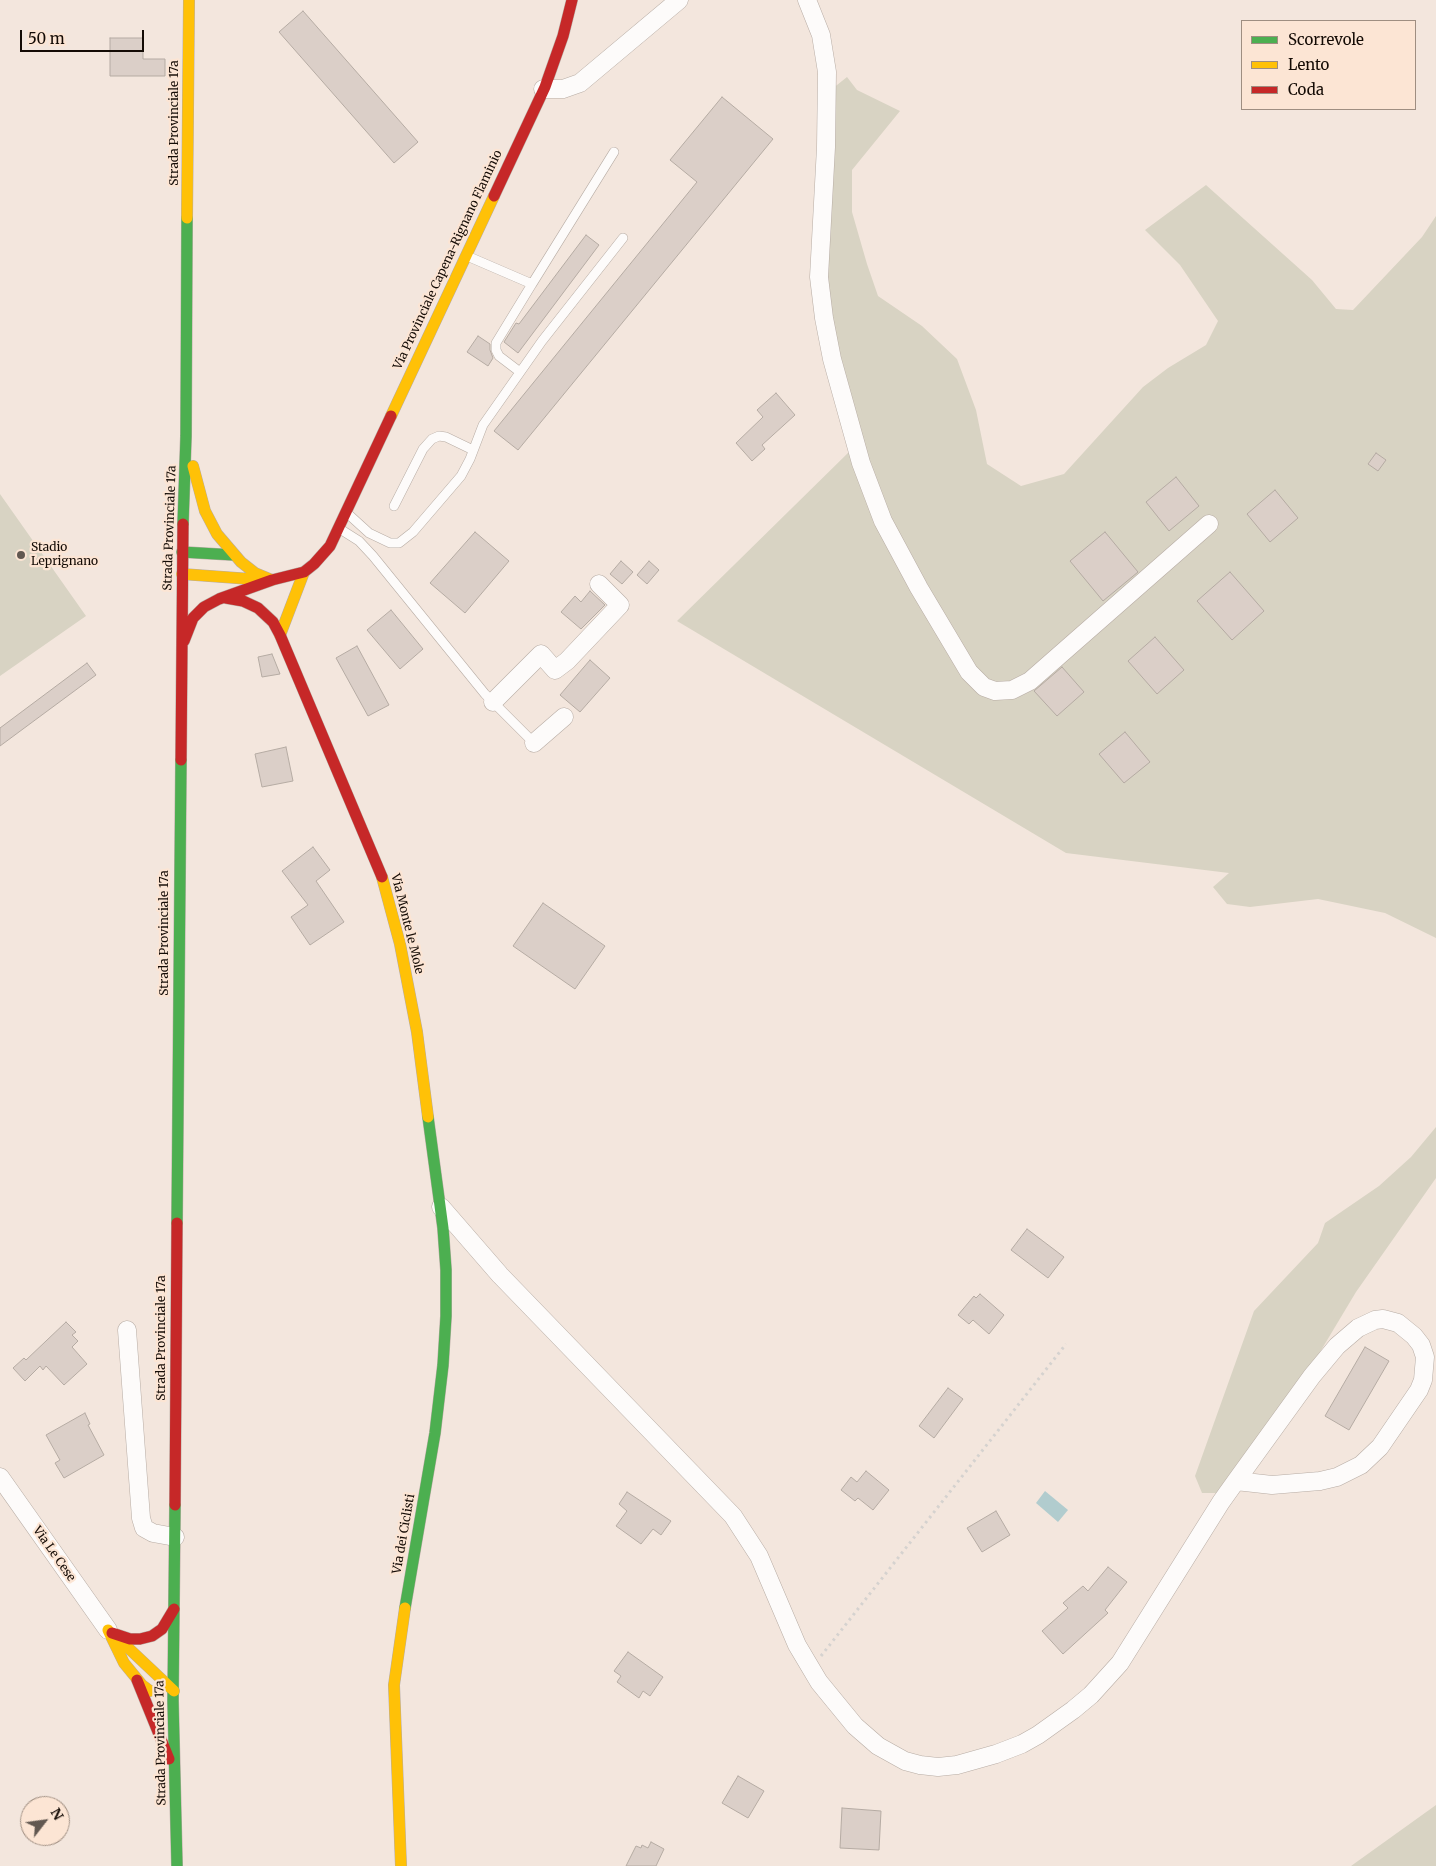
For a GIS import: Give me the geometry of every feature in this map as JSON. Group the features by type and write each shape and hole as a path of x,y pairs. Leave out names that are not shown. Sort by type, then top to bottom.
{"street":[{"name":"Strada Provinciale 17a","path":"176,1866 174,1609 181,648 186,436 189,0"},
{"name":"Via Provinciale Capena-Rignano Flaminio","path":"272,580 304,572 330,546 339,529 543,89 563,36 572,0"},
{"path":"543,89 563,89 580,83 679,0"},
{"path":"807,0 821,35 827,72 826,165 819,266 824,318 832,359 861,463 883,521 918,588 970,672 984,686 995,691 1007,691 1023,684 1042,671 1209,524"},
{"path":"186,436 206,511 217,534 234,555 255,573 272,580"},
{"path":"182,552 234,555"},
{"path":"280,635 304,572"},
{"path":"182,574 272,580"},
{"path":"181,648 189,624 198,612 212,602 272,580"},
{"path":"493,702 541,654 555,670 567,661 620,605 599,584"},
{"name":"Via Monte le Mole","path":"226,598 238,599 258,608 273,622 377,866 390,904 417,1032 440,1207"},
{"path":"534,743 564,717"},
{"path":"440,1207 493,1268 733,1516 758,1556 791,1633 810,1669 828,1695 855,1726 878,1746 905,1761 929,1766 956,1764 996,1754 1016,1747 1038,1735 1073,1710 1091,1695 1120,1663 1236,1481 1320,1366 1350,1333 1364,1324 1383,1319 1398,1323 1406,1328 1417,1340 1423,1351 1425,1363 1424,1380 1380,1447 1362,1465 1337,1478 1320,1481 1272,1485 1236,1481"},
{"name":"Via dei Ciclisti","path":"401,1866 394,1685 399,1645 430,1466 443,1365 446,1290 440,1207"},
{"path":"126,1330 141,1518 144,1528 152,1533 175,1537"},
{"name":"Via Le Cese","path":"0,1477 108,1630"},
{"path":"108,1630 116,1635 130,1639 146,1638 162,1629 174,1609"},
{"path":"108,1630 120,1656 137,1680 175,1776"},
{"path":"108,1630 140,1657 174,1693"},
{"path":"137,1680 152,1692 164,1695 174,1693"}],"lane":[{"path":"520,372 499,356 496,350 496,343 614,152"},
{"path":"346,512 370,533 390,543 399,543 413,532 455,484 466,466 483,425 542,341 623,238"},
{"path":"465,255 532,284"},
{"path":"394,506 423,449 432,439 439,436 446,437 473,450"},
{"path":"339,529 359,541 374,556 493,702 534,743"}],"path":[{"path":"810,1669 1066,1344"}],"shaded area":[{"path":"847,77 857,90 900,111 852,170 852,212 878,296 922,326 957,359 976,410 987,464 1021,486 1064,474 1143,387 1168,368 1206,345 1218,321 1180,265 1145,230 1206,185 1312,280 1336,309 1353,310 1422,237 1436,216 1436,938 1385,913 1318,899 1250,907 1227,904 1213,887 1229,873 1066,853 677,621 850,451 823,281 832,89"},
{"name":"Stadio Leprignano","path":"0,494 86,616 0,676"},
{"path":"1436,1127 1436,1178 1356,1292 1320,1352 1223,1488 1216,1493 1202,1493 1195,1476 1254,1311 1318,1243 1325,1223 1379,1186 1411,1157"},
{"path":"1436,1805 1436,1866 1351,1866"}],"water":[{"path":"1045,1491 1068,1510 1058,1522 1036,1503"}],"building":[{"path":"303,11 418,142 394,163 279,32"},
{"path":"110,38 143,38 143,59 165,59 165,76 110,76"},
{"path":"722,97 773,139 518,450 494,431 697,182 670,160"},
{"path":"586,235 599,245 518,353 504,342 516,323 519,324"},
{"path":"478,336 490,344 493,358 488,366 467,352"},
{"path":"776,393 795,415 762,445 765,449 752,461 736,443 763,417 757,410"},
{"path":"1376,453 1386,460 1378,471 1368,464"},
{"path":"1176,477 1199,506 1169,531 1146,502"},
{"path":"1275,490 1298,518 1270,542 1247,514"},
{"path":"475,532 509,561 465,613 430,583"},
{"path":"1105,532 1138,572 1103,601 1070,561"},
{"path":"621,561 633,572 622,584 610,574"},
{"path":"649,561 659,570 647,584 637,575"},
{"path":"1230,572 1264,611 1232,640 1197,601"},
{"path":"590,591 605,605 581,629 561,612 575,596 581,602"},
{"path":"391,610 423,649 400,669 367,630"},
{"path":"1155,637 1184,670 1157,694 1128,661"},
{"path":"357,646 389,705 368,716 336,658"},
{"path":"272,654 280,674 262,677 258,657"},
{"path":"590,660 610,678 580,712 560,695"},
{"path":"87,663 96,675 0,746 0,728"},
{"path":"1062,667 1084,692 1057,716 1034,691"},
{"path":"1125,732 1150,762 1124,783 1099,754"},
{"path":"286,747 293,781 262,787 255,754"},
{"path":"313,847 330,870 316,881 344,922 310,945 291,917 308,905 282,871"},
{"path":"543,903 605,946 575,989 513,946"},
{"path":"1027,1229 1064,1257 1048,1278 1011,1250"},
{"path":"980,1294 1004,1315 989,1334 973,1320 969,1324 958,1315 974,1296 976,1298"},
{"path":"66,1322 76,1332 72,1335 78,1341 72,1347 87,1364 64,1385 46,1366 43,1370 40,1366 25,1381 13,1368 24,1358 26,1360"},
{"path":"1365,1347 1389,1361 1349,1430 1325,1416"},
{"path":"948,1388 963,1399 934,1438 919,1426"},
{"path":"85,1413 90,1424 88,1425 104,1455 64,1478 55,1463 60,1460 46,1435"},
{"path":"866,1471 889,1490 873,1510 858,1498 855,1501 841,1490 851,1477 857,1482"},
{"path":"627,1492 671,1521 661,1535 653,1529 641,1544 616,1526 627,1511 619,1504"},
{"path":"996,1511 1010,1535 982,1552 967,1528"},
{"path":"1108,1567 1127,1582 1105,1610 1108,1613 1063,1654 1042,1631 1068,1608 1063,1603 1083,1586 1088,1591"},
{"path":"628,1652 663,1677 650,1696 643,1691 639,1698 617,1682 621,1676 614,1671"},
{"path":"738,1776 764,1791 748,1818 722,1803"},
{"path":"842,1808 881,1811 879,1850 840,1848"},
{"path":"651,1842 664,1849 656,1866 626,1866 636,1846 641,1848 642,1845 648,1848"}],"traffic: fast":[{"path":"183,524 186,436 187,218"},
{"path":"182,552 234,555"},
{"path":"177,1223 181,760"},
{"path":"405,1608 435,1433 443,1365 446,1316 446,1270 443,1228 428,1117"},
{"path":"175,1505 173,1701 177,1866"}],"traffic: slow":[{"path":"187,218 189,0"},
{"path":"391,416 494,196"},
{"path":"193,466 205,511 217,534 241,562 255,573 272,580"},
{"path":"280,635 304,572"},
{"path":"182,574 264,580"},
{"path":"382,877 400,944 417,1032 428,1117"},
{"path":"401,1866 394,1685 405,1608"},
{"path":"108,1630 124,1663 142,1685 150,1691"},
{"path":"123,1643 174,1691"}],"traffic: jam":[{"path":"494,196 545,87 563,36 572,0"},
{"path":"184,641 193,618 204,607 219,599 272,580 304,572 314,564 330,546 391,416"},
{"path":"181,760 183,524"},
{"path":"226,598 243,601 258,608 273,622 382,877"},
{"path":"175,1505 177,1223"},
{"path":"112,1633 130,1639 152,1636 162,1629 174,1609"},
{"path":"137,1680 169,1759"}],"place":[{"name":"Stadio Leprignano","path":"21,555"}]}
